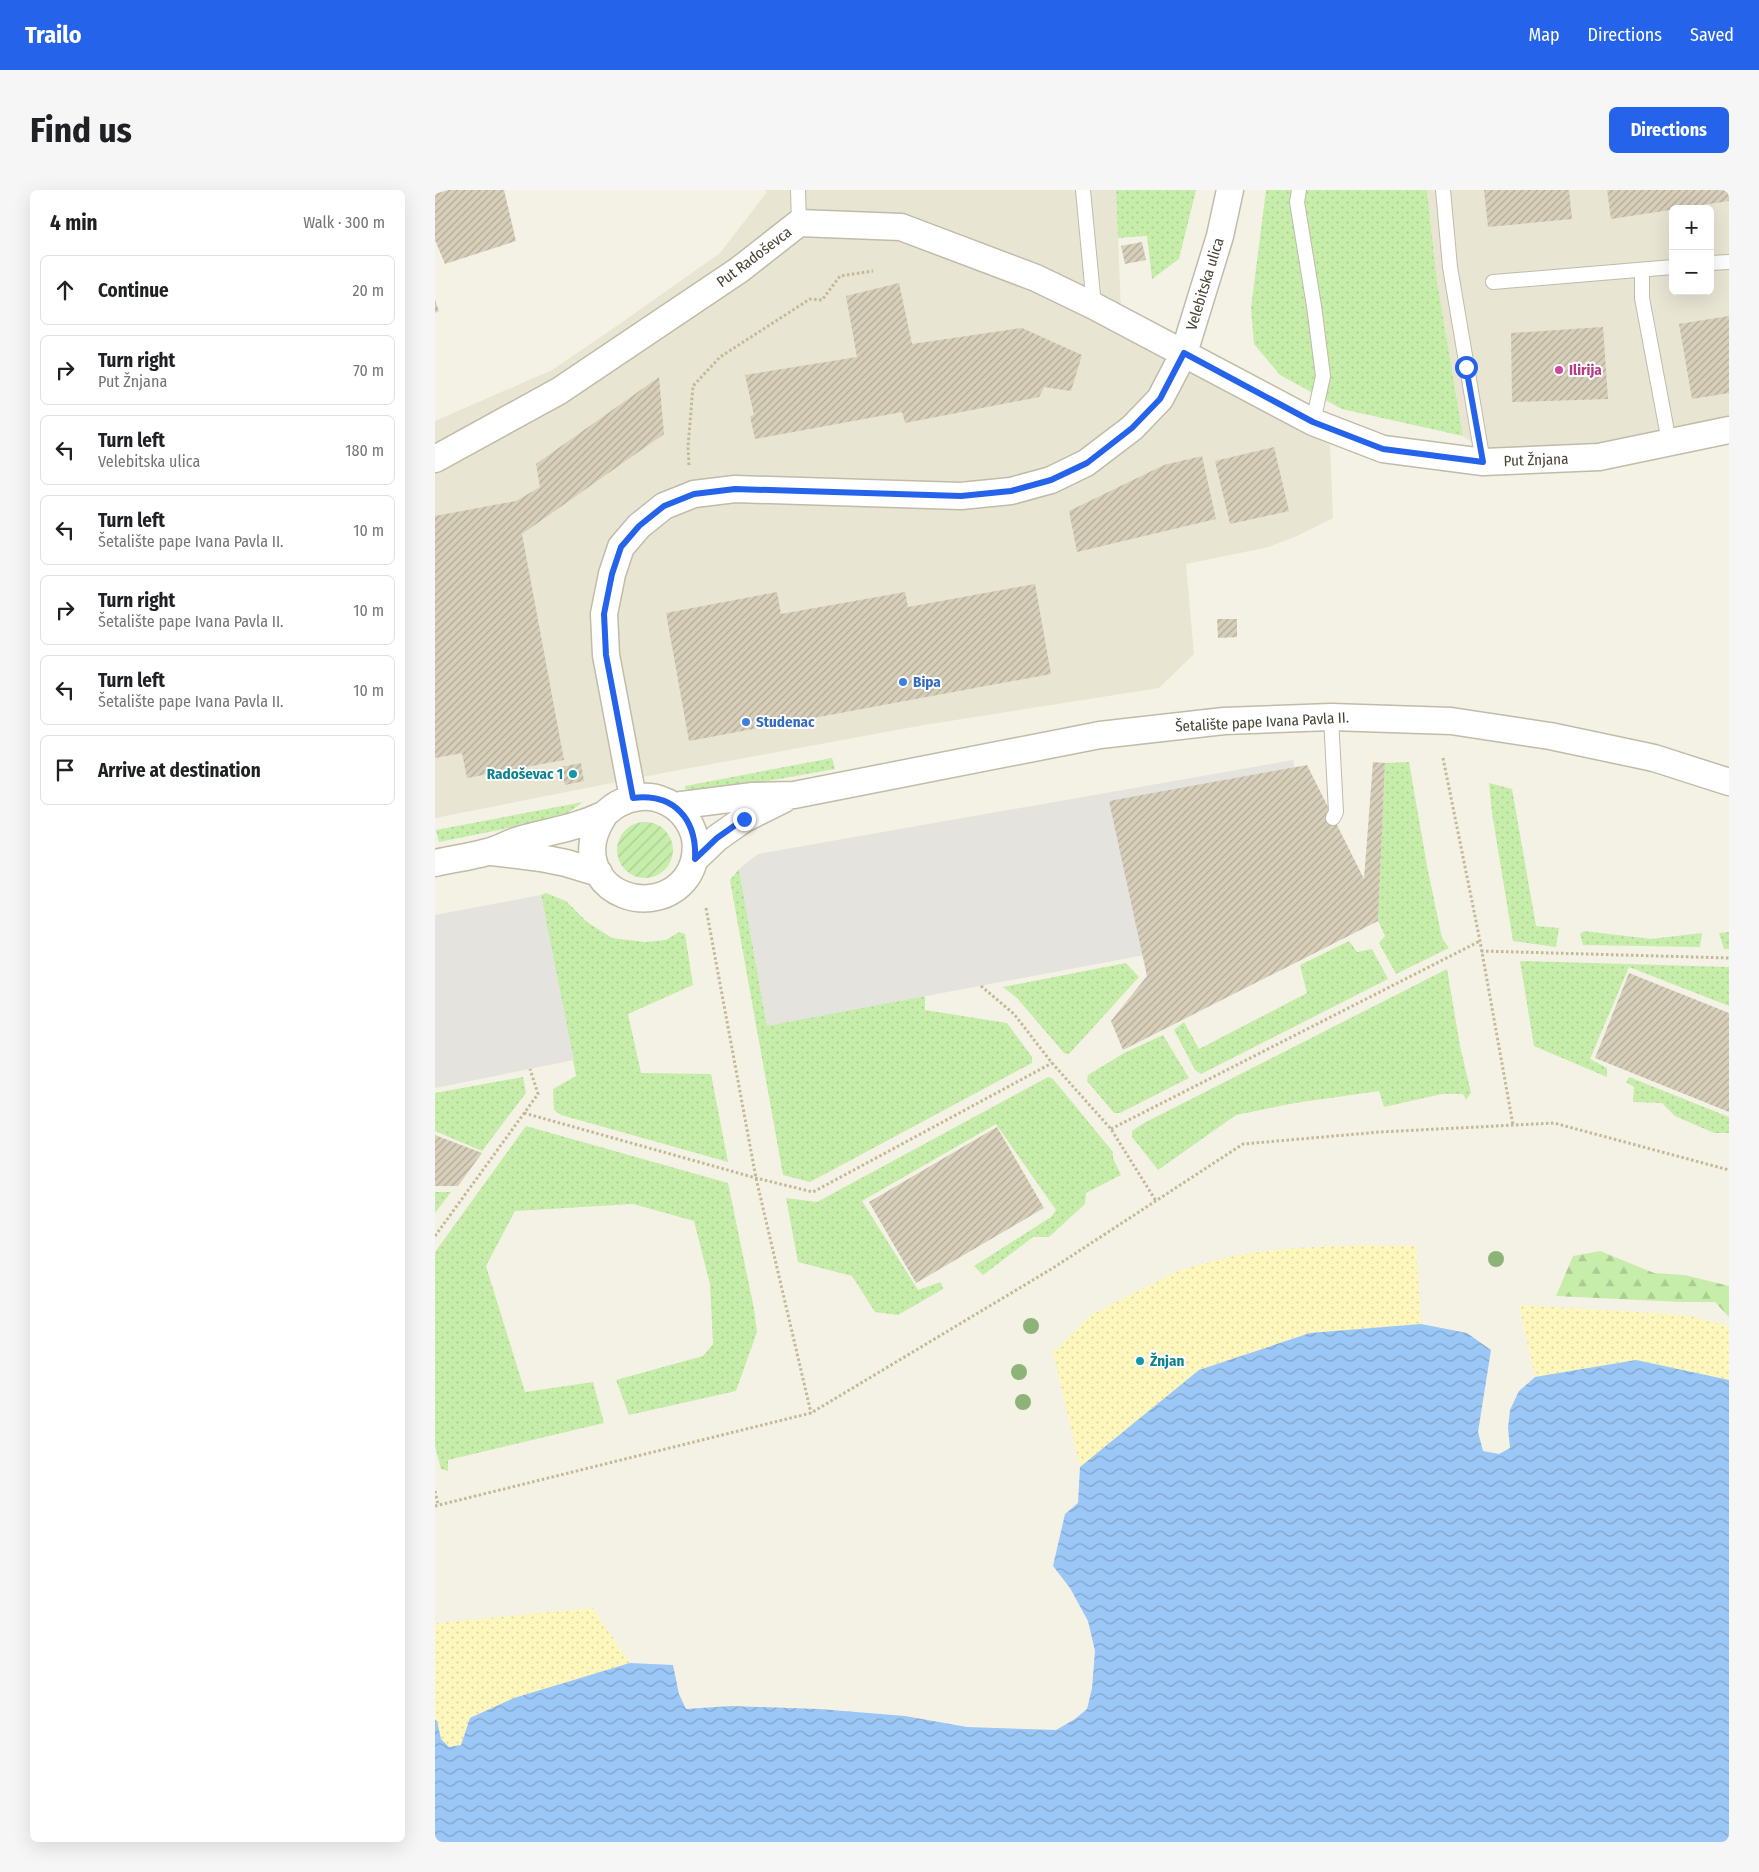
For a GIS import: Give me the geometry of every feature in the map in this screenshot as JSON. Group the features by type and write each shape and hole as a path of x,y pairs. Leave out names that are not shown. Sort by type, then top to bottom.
{"street":[{"name":"Velebitska ulica","path":"633,798 608,664 604,614 612,574 621,547 639,526 664,506 694,494 735,489 961,496 1011,491 1051,480 1087,463 1132,428 1160,399 1184,353 1220,236 1230,190"},
{"name":"Put Radoševca","path":"435,459 559,390 739,270 799,224 901,227 1036,278 1184,353"},
{"name":"Put Žnjana","path":"1184,353 1313,422 1383,449 1483,462 1599,457 1729,430"},
{"name":"Šetalište pape Ivana Pavla II.","path":"674,806 753,796 794,795 1100,735 1224,721 1331,717 1451,721 1550,736 1654,758 1729,782"},
{"name":"Šetalište pape Ivana Pavla II.","path":"695,859 717,838 744,819 794,795"},
{"name":"Šetalište pape Ivana Pavla II.","path":"435,863 489,852 518,840 574,827 605,814 617,804 633,798 646,796 661,799 674,806 685,816 693,830 696,844 695,859 689,873 680,885 668,894 653,899 637,899 622,894 609,886 599,873 566,863 489,852"},
{"path":"599,873 593,858 593,843 596,827 605,814"}],"lane":[{"path":"799,190 799,224"},
{"path":"1083,190 1094,306"},
{"path":"1299,190 1297,202 1323,376 1313,422"},
{"path":"1443,190 1450,267 1483,462"},
{"path":"1714,263 1729,262"},
{"path":"1493,282 1669,267"},
{"path":"1643,270 1643,298 1669,442"},
{"path":"1331,717 1336,812 1333,818"}],"path":[{"path":"689,470 688,447 693,386 720,357 810,299 822,300 840,276 873,271"},
{"path":"1443,758 1513,1125"},
{"path":"706,908 756,1178 811,1413"},
{"path":"1111,1129 1479,941"},
{"path":"1481,951 1729,958"},
{"path":"981,986 1014,1014 1052,1063 1111,1129 1156,1201"},
{"path":"525,1114 813,1192 1052,1063"},
{"path":"435,1236 538,1094 531,1069"},
{"path":"435,1491 437,1505 811,1413 1053,1268 1243,1144 1380,1132 1554,1123 1729,1170"}],"shaded area":[{"path":"765,190 1116,190 1122,335 1330,445 1333,518 1269,547 1186,564 1194,654 1159,688 924,725 663,773 435,818 435,421 552,370 611,330 720,253 767,192"},
{"path":"1427,190 1729,190 1729,438 1589,471 1512,471 1463,436 1437,281"},
{"path":"1293,760 1325,921 767,1026 739,869 758,854"},
{"path":"541,895 574,1060 435,1088 435,915"}],"green space":[{"path":"1116,190 1196,190 1179,259 1152,279 1147,236 1118,238"},
{"path":"1266,190 1427,190 1437,281 1463,436 1342,409 1280,375 1254,344 1251,308"},
{"path":"832,758 835,769 701,793 685,789 685,786"},
{"path":"1409,762 1442,938 1449,948 1396,974 1379,943 1385,936 1378,921 1385,763"},
{"path":"1489,783 1512,789 1536,926 1559,928 1556,947 1513,941 1492,813"},
{"path":"583,802 565,815 549,820 439,842 436,830"},
{"path":"645,822 660,827 668,835 673,850 668,865 660,873 645,878 630,873 622,865 617,850 622,835 630,827"},
{"path":"739,869 767,1025 925,996 925,1010 1007,1023 1032,1057 1032,1063 810,1182 783,1175 730,880"},
{"path":"546,893 566,901 587,922 612,938 645,942 666,940 679,932 685,934 693,985 628,1014 641,1073 711,1074 728,1162 561,1115 554,1110 553,1089 576,1076 541,895"},
{"path":"1584,931 1651,939 1702,933 1700,947 1583,945 1580,934"},
{"path":"1729,932 1729,949 1724,949 1719,933"},
{"path":"1349,941 1357,952 1372,949 1388,979 1201,1074 1195,1070 1174,1030 1184,1022 1199,1049 1307,993 1300,965"},
{"path":"1520,961 1729,967 1729,1006 1629,967 1590,1059 1607,1068 1607,1077 1534,1046"},
{"path":"1126,963 1139,977 1069,1054 1064,1053 1017,998 1003,987"},
{"path":"1447,969 1460,1046 1471,1093 1466,1100 1463,1094 1442,1094 1384,1107 1379,1091 1295,1103 1236,1115 1158,1170 1132,1137 1132,1131 1144,1123"},
{"path":"1163,1035 1189,1078 1120,1113 1114,1113 1087,1081 1088,1075 1124,1053"},
{"path":"523,1077 526,1093 482,1151 435,1131 435,1093"},
{"path":"1048,1077 1053,1079 1113,1152 1113,1158 1121,1175 1086,1193 1085,1204 1049,1237 1033,1237 983,1275 974,1266 1051,1217 1056,1210 996,1124 862,1201 918,1290 941,1282 943,1289 898,1315 875,1312 852,1276 798,1262 786,1198 817,1202"},
{"path":"1629,1077 1729,1117 1729,1133 1714,1133 1675,1116 1662,1103 1633,1102 1634,1087 1626,1082"},
{"path":"526,1126 728,1183 757,1332 736,1391 629,1415 616,1380 703,1356 713,1344 710,1284 694,1221 633,1204 515,1211 486,1266 525,1392 593,1382 604,1423 448,1460 448,1471 441,1469 435,1446 435,1252"},
{"path":"435,1192 451,1192 435,1213"},
{"path":"1600,1251 1654,1273 1685,1275 1729,1286 1729,1317 1715,1302 1556,1296 1573,1256"}],"sand":[{"name":"Žnjan","path":"1360,1245 1416,1246 1421,1324 1310,1333 1199,1370 1080,1467 1053,1352 1091,1315 1179,1270 1241,1254 1295,1248"},
{"path":"1519,1305 1686,1315 1729,1326 1729,1380 1636,1360 1535,1377"},
{"path":"593,1608 630,1663 514,1698 470,1718 461,1745 449,1747 441,1739 437,1721 435,1720 435,1623"}],"water":[{"path":"1421,1324 1467,1333 1491,1350 1478,1432 1483,1451 1499,1454 1510,1448 1508,1428 1510,1410 1519,1391 1535,1377 1636,1360 1729,1380 1729,1842 435,1842 435,1720 437,1721 441,1739 449,1747 461,1745 470,1718 514,1698 630,1663 673,1665 679,1694 686,1709 731,1706 819,1709 905,1716 967,1727 1056,1730 1075,1719 1087,1709 1092,1688 1095,1651 1088,1621 1070,1588 1053,1566 1065,1514 1078,1503 1080,1467 1199,1370 1310,1333"}],"building":[{"path":"448,190 504,190 516,241 445,264 435,240 435,194"},
{"path":"1484,190 1569,190 1572,219 1488,227"},
{"path":"1607,190 1729,190 1729,201 1703,205 1669,205 1669,210 1611,219"},
{"path":"1142,242 1146,260 1125,264 1121,246"},
{"path":"899,283 912,344 1022,328 1082,355 1071,391 1044,387 1039,397 905,423 902,412 755,439 750,416 754,415 745,375 857,357 846,296"},
{"path":"435,300 439,311 435,313"},
{"path":"1729,316 1729,393 1692,399 1679,324"},
{"path":"1603,327 1608,399 1512,402 1511,333"},
{"path":"659,377 664,434 522,534 564,760 467,778 462,753 435,758 435,516 516,501 540,487 536,464"},
{"path":"1274,447 1289,511 1230,524 1215,461"},
{"path":"1202,456 1216,519 1077,552 1069,511 1164,465"},
{"path":"1035,584 1051,674 689,741 666,613 777,592 781,614 905,592 908,607"},
{"path":"1217,619 1237,619 1237,637 1218,638"},
{"path":"1373,762 1385,763 1378,921 1123,1050 1111,1021 1147,976 1109,801 1307,765 1364,879"},
{"name":"Radoševac 1","path":"581,763 584,781 565,785 561,767"},
{"path":"1629,973 1729,1013 1729,1112 1595,1058"},
{"path":"997,1127 1044,1208 916,1283 869,1202"},
{"path":"435,1135 482,1153 458,1186 435,1186"}],"place":[{"name":"Ilirija","path":"1559,370"},
{"name":"Bipa","path":"903,682"},
{"name":"Studenac","path":"746,722"},
{"name":"Radoševac 1","path":"573,774"},
{"name":"Žnjan","path":"1140,1361"}],"route":[{"path":"744,819 717,838 695,859 696,844 693,830 685,816 674,806 661,799 646,796 633,798 606,655 604,614 612,574 621,547 639,526 664,506 694,494 735,489 961,496 1011,491 1051,480 1087,463 1132,428 1160,399 1184,353 1313,422 1383,449 1483,462 1466,367"}]}
